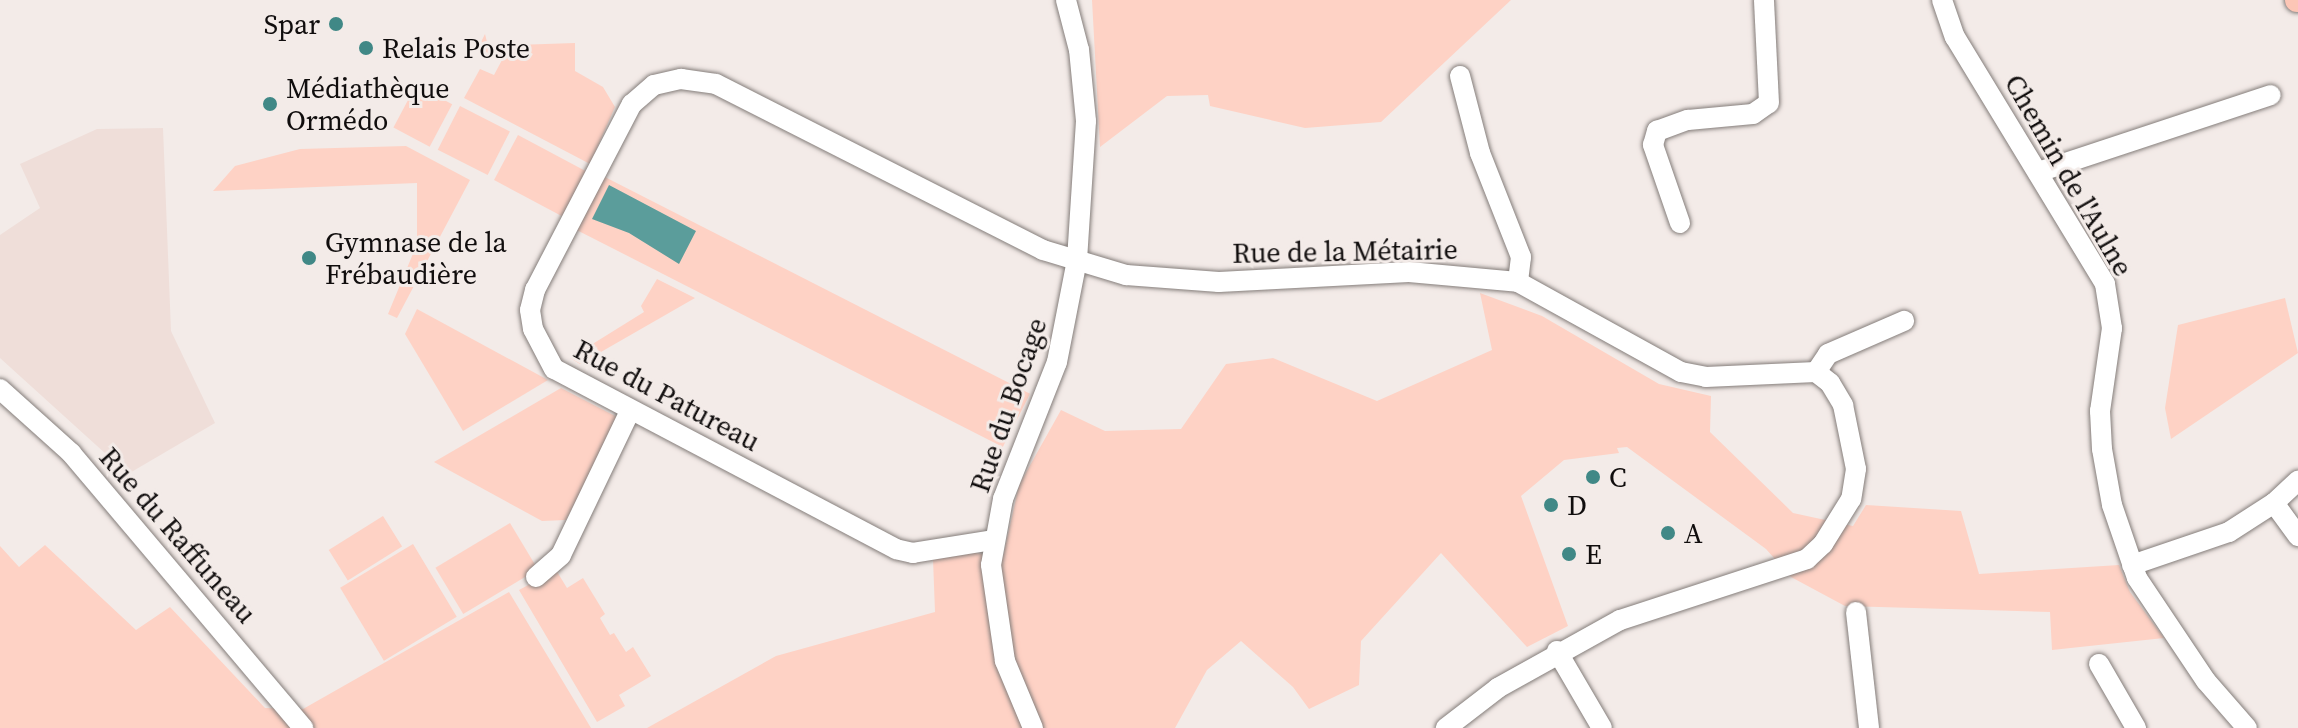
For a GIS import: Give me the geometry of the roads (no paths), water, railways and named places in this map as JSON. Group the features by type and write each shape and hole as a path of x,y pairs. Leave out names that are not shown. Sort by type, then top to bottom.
{"street":[{"name":"Rue du Bocage","path":"1033,728 1005,661 994,604 993,540 1016,462 1057,362 1077,260 1086,121 1079,50 1066,0"},
{"path":"1680,223 1653,145 1657,131 1688,120 1753,114 1769,103 1764,0"},
{"name":"Chemin de l'Aulne","path":"1942,0 1955,37 2092,260 2111,305 2100,428 2112,505 2132,565 2166,628 2247,728"},
{"path":"1460,76 1480,153 1521,257 1518,282"},
{"name":"Rue du Patureau","path":"993,540 913,553 896,549 630,411 554,369 533,329 530,310 535,290 632,104 654,85 681,79 716,84 1043,250 1077,260"},
{"path":"2038,172 2271,95"},
{"name":"Rue de la Métairie","path":"1077,260 1126,275 1174,281 1409,272 1518,282 1681,372 1706,377 1816,372"},
{"path":"1446,728 1557,651 1692,593 1769,575 1807,559 1851,499 1856,469 1843,405 1816,372 1828,354 1904,321"},
{"name":"Rue du Raffuneau","path":"0,389 71,453 303,728"},
{"path":"536,577 561,555 630,411"},
{"path":"2132,565 2217,537 2274,503 2298,481"},
{"path":"2274,503 2298,536"},
{"path":"1856,612 1869,728"},
{"path":"1557,651 1602,728"},
{"path":"2099,664 2136,728"}],"water":[{"path":"609,185 696,231 679,264 629,233 592,219"}],"place":[{"name":"Spar","path":"336,24"},
{"name":"Relais Poste","path":"366,48"},
{"name":"Médiathèque Ormédo","path":"270,104"},
{"name":"Gymnase de la Frébaudière","path":"309,258"},
{"name":"C","path":"1593,477"},
{"name":"D","path":"1551,505"},
{"name":"A","path":"1668,533"},
{"name":"E","path":"1569,554"}]}
